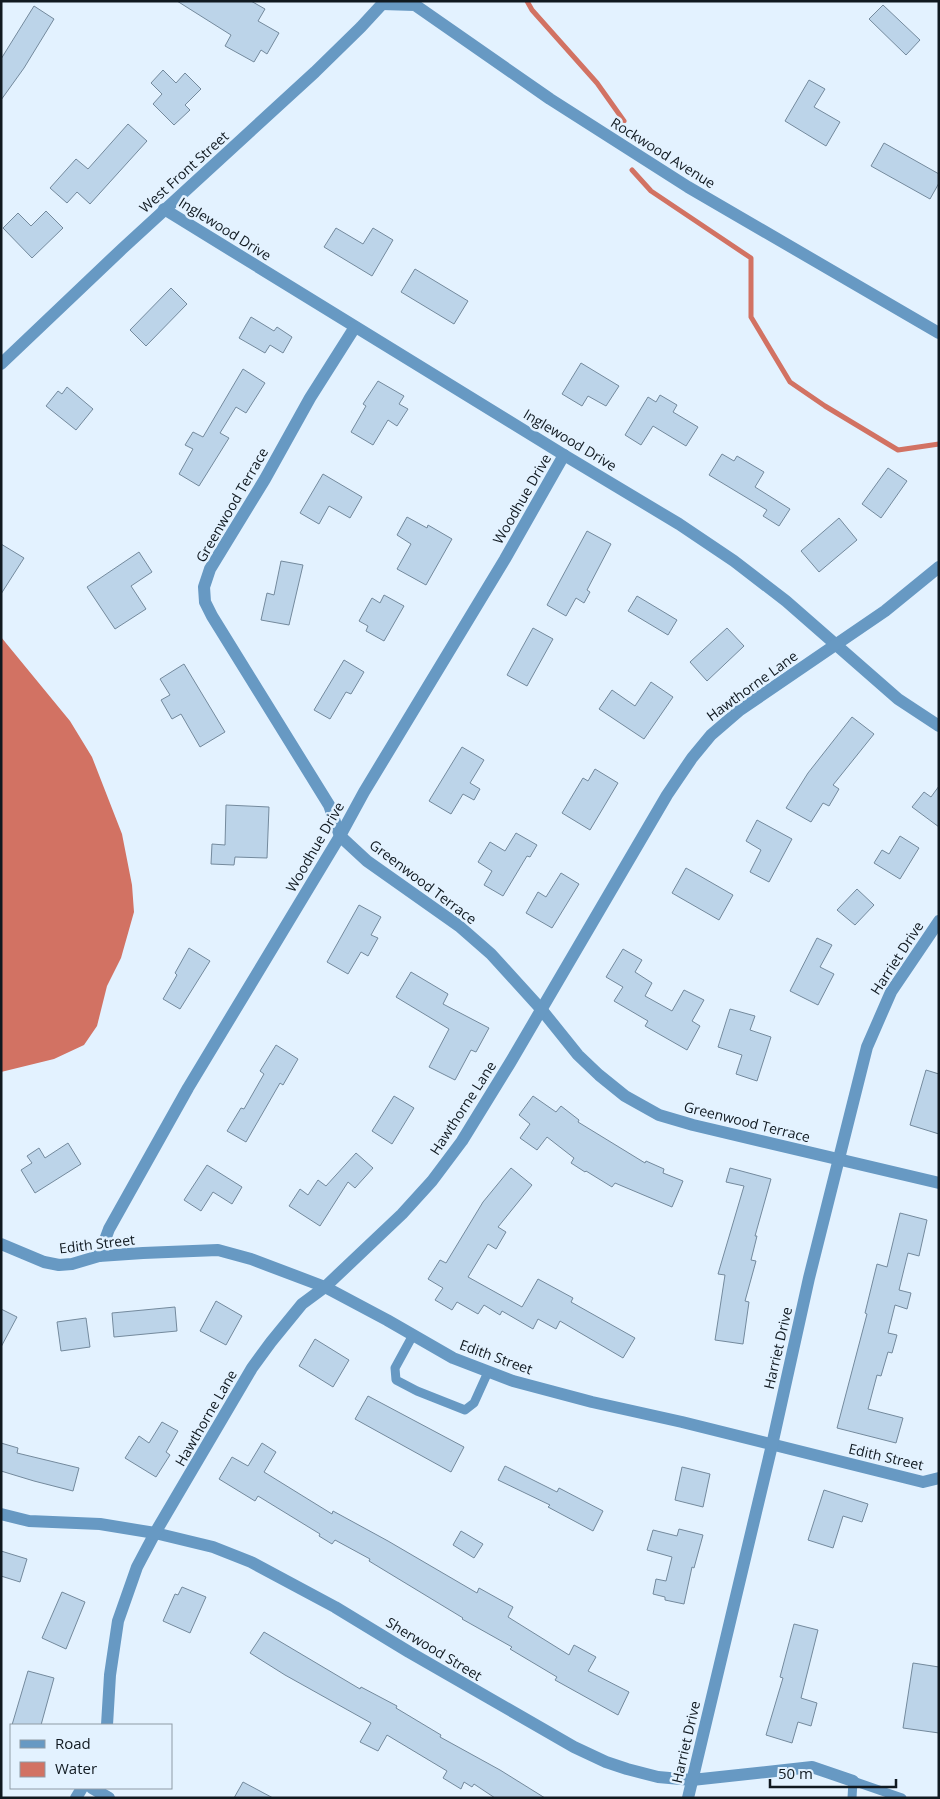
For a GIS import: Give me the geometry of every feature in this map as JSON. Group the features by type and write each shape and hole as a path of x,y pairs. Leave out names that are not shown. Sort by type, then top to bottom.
{"street":[{"name":"West Front Street","path":"1,364 164,209 315,72 361,28 380,2"},
{"name":"Rockwood Avenue","path":"380,2 416,5 550,99 688,187 939,333"},
{"name":"Inglewood Drive","path":"164,209 564,456 664,515 734,561 786,601 835,646 898,699 939,726"},
{"name":"Greenwood Terrace","path":"355,327 310,398 265,479 210,569 204,587 206,602 212,616 329,805 340,836 368,861 459,926 491,954 541,1009 578,1056 625,1096 660,1115 694,1125 939,1183"},
{"name":"Woodhue Drive","path":"99,1256 109,1229 188,1088 340,836 364,792 442,664 564,456"},
{"name":"Hawthorne Lane","path":"106,1724 110,1675 118,1621 136,1567 252,1368 270,1342 302,1304 325,1286 402,1214 432,1181 462,1141 667,795 692,758 712,735 740,710 885,611 939,568"},
{"name":"Harriet Drive","path":"688,1798 838,1159 867,1047 891,992 939,921"},
{"name":"Edith Street","path":"1,1244 44,1262 59,1265 72,1264 99,1256 218,1250 251,1258 325,1286 453,1358 513,1381 923,1482 939,1478"},
{"name":"Sherwood Street","path":"1,1514 29,1521 100,1524 155,1533 213,1546 251,1562 335,1607 574,1747 606,1762 658,1777 692,1780 812,1767 853,1781"},
{"path":"94,1789 109,1798"}],"lane":[{"path":"413,1335 395,1368 396,1380 417,1391 465,1410 474,1403 488,1372"},
{"path":"852,1798 853,1781 902,1798"}],"water":[{"path":"1,637 70,721 92,757 122,834 132,885 134,912 121,958 107,986 97,1026 84,1045 54,1059 1,1072"}],"building":[{"path":"177,1 251,1 265,9 258,21 279,33 267,54 261,50 254,62 225,46 231,35"},
{"path":"883,5 920,40 906,55 869,19"},
{"path":"34,6 54,19 24,68 1,100 1,59"},
{"path":"163,70 176,83 185,73 201,89 185,105 190,110 174,125 153,104 162,94 151,83"},
{"path":"809,80 825,89 814,107 840,122 826,146 785,121"},
{"path":"128,124 147,141 90,204 77,192 67,203 50,188 76,159 88,169"},
{"path":"884,143 939,174 939,183 930,199 871,166"},
{"path":"46,211 63,228 32,258 3,228 18,213 31,226"},
{"path":"336,228 363,244 373,228 393,240 372,276 324,247"},
{"path":"415,269 468,301 454,324 401,292"},
{"path":"171,288 187,304 146,346 130,330"},
{"path":"251,317 274,331 277,327 292,337 283,353 270,345 265,353 239,338"},
{"path":"581,363 619,386 606,406 588,396 582,406 562,394"},
{"path":"243,369 265,383 246,413 236,407 220,433 229,438 199,486 179,474 193,449 185,445 193,432 203,437"},
{"path":"378,381 404,396 399,404 408,409 397,426 388,420 373,445 351,432 366,406 363,404"},
{"path":"67,387 93,409 76,430 46,406 58,391 62,394"},
{"path":"660,395 677,405 673,412 698,427 686,446 653,426 641,445 625,435 648,397 656,402"},
{"path":"722,454 734,461 737,456 764,472 755,487 790,509 779,526 763,516 767,510 709,475"},
{"path":"888,468 907,481 881,518 862,504"},
{"path":"323,474 362,497 350,518 329,506 319,524 300,513"},
{"path":"407,517 427,528 428,525 452,539 426,585 397,569 411,544 397,535"},
{"path":"839,518 857,540 819,572 801,551"},
{"path":"587,531 611,544 587,590 590,592 584,603 576,598 566,616 547,605"},
{"path":"1,544 24,558 1,594"},
{"path":"139,552 152,572 131,586 146,609 115,629 87,587"},
{"path":"281,561 303,565 289,625 261,620 267,593 274,595"},
{"path":"384,595 404,606 384,641 366,631 368,626 359,621 372,598 380,603"},
{"path":"637,596 677,620 668,635 628,611"},
{"path":"533,628 553,639 527,686 507,675"},
{"path":"727,628 744,646 707,681 690,662"},
{"path":"344,660 364,672 351,694 346,692 330,719 314,710"},
{"path":"184,664 225,732 200,747 181,714 172,719 161,700 170,695 160,679"},
{"path":"651,682 673,697 644,739 599,709 612,690 635,706"},
{"path":"852,717 874,734 833,785 839,789 829,806 823,803 811,822 786,808 808,773"},
{"path":"462,747 484,760 470,783 480,789 474,800 463,794 451,814 429,801"},
{"path":"595,769 618,783 590,830 562,813 583,778 588,781"},
{"path":"939,786 939,827 912,807 924,792 931,797"},
{"path":"226,805 269,807 267,858 235,857 234,865 211,864 212,844 225,845"},
{"path":"757,820 792,839 769,882 750,872 761,850 746,841"},
{"path":"516,833 537,845 530,857 527,856 503,896 484,885 492,871 478,862 490,842 505,851"},
{"path":"900,836 919,848 900,879 874,863 882,850 889,854"},
{"path":"686,868 733,895 719,920 672,893"},
{"path":"561,873 579,884 552,928 526,913 538,892 546,897"},
{"path":"857,889 874,905 855,925 837,910"},
{"path":"359,905 381,917 371,935 378,938 368,956 361,952 348,974 327,962"},
{"path":"817,938 832,945 820,967 834,974 818,1005 790,991"},
{"path":"189,948 210,961 180,1009 163,999 177,975 175,973"},
{"path":"623,949 642,960 635,972 652,983 645,996 672,1011 684,990 704,1000 692,1021 700,1026 687,1050 645,1026 648,1021 614,1001 623,987 606,977"},
{"path":"411,972 448,994 443,1004 489,1028 476,1052 471,1050 455,1080 429,1067 449,1029 396,997"},
{"path":"730,1009 755,1016 750,1030 771,1037 757,1081 736,1074 742,1055 718,1047"},
{"path":"276,1045 298,1059 283,1085 280,1083 246,1142 227,1131 241,1108 244,1109 264,1074 260,1071"},
{"path":"926,1070 939,1074 939,1134 910,1125"},
{"path":"394,1096 414,1108 392,1144 372,1131"},
{"path":"533,1096 556,1112 561,1106 579,1120 578,1122 645,1163 646,1161 664,1169 663,1173 683,1181 672,1207 615,1183 612,1187 585,1172 571,1163 574,1158 547,1137 537,1150 520,1138 530,1124 519,1115"},
{"path":"68,1143 81,1164 35,1193 21,1170 32,1163 27,1156 39,1148 45,1158"},
{"path":"356,1153 373,1168 355,1188 348,1182 320,1226 289,1206 300,1189 308,1195 318,1180 326,1186"},
{"path":"207,1165 242,1187 232,1204 213,1192 201,1211 184,1200"},
{"path":"511,1168 532,1185 498,1227 506,1232 496,1249 488,1244 468,1277 522,1307 538,1279 573,1298 571,1302 635,1338 623,1358 560,1321 556,1329 538,1319 533,1329 502,1311 500,1315 484,1305 478,1314 457,1302 452,1310 435,1300 443,1288 428,1279 440,1260 446,1263 483,1202"},
{"path":"730,1168 771,1179 755,1236 757,1236 751,1260 756,1261 745,1301 749,1302 743,1344 715,1340 725,1275 718,1274 744,1186 726,1182"},
{"path":"900,1213 927,1220 919,1256 908,1253 899,1290 911,1293 907,1309 895,1305 888,1333 897,1335 892,1353 888,1352 881,1376 877,1375 868,1409 903,1418 896,1443 837,1428 867,1314 865,1313 877,1264 887,1267"},
{"path":"216,1301 242,1316 226,1345 200,1331"},
{"path":"175,1307 177,1331 114,1337 112,1313"},
{"path":"1,1309 17,1317 1,1347"},
{"path":"86,1318 90,1347 61,1351 57,1322"},
{"path":"315,1339 349,1360 333,1387 299,1366"},
{"path":"368,1396 464,1447 451,1472 355,1419"},
{"path":"162,1422 178,1431 166,1452 170,1455 156,1477 125,1458 139,1436 149,1443"},
{"path":"1,1443 18,1448 17,1453 79,1468 73,1491 1,1471"},
{"path":"262,1443 276,1452 264,1472 332,1514 333,1511 477,1593 479,1588 513,1607 508,1617 569,1655 574,1645 596,1657 588,1671 629,1692 618,1715 555,1680 557,1677 510,1649 512,1647 462,1619 369,1561 370,1559 335,1540 332,1544 319,1536 320,1534 258,1496 255,1501 219,1479 232,1457 248,1466"},
{"path":"505,1466 557,1492 559,1488 603,1511 593,1531 548,1507 550,1505 498,1480"},
{"path":"682,1467 710,1474 703,1507 675,1500"},
{"path":"824,1490 868,1504 862,1522 843,1516 833,1548 808,1540"},
{"path":"679,1529 703,1535 694,1568 692,1567 684,1604 665,1600 665,1597 653,1594 656,1579 666,1581 672,1557 647,1550 653,1530 677,1536"},
{"path":"461,1531 483,1544 474,1558 453,1545"},
{"path":"1,1551 27,1559 20,1582 1,1576"},
{"path":"182,1587 206,1597 190,1633 163,1621 175,1594 178,1595"},
{"path":"62,1592 85,1602 66,1649 42,1638"},
{"path":"794,1624 818,1630 801,1698 817,1703 811,1726 798,1722 792,1743 766,1735 783,1678 780,1677"},
{"path":"264,1632 360,1689 361,1687 397,1706 396,1708 441,1735 440,1737 500,1770 545,1798 495,1798 474,1784 472,1787 464,1782 461,1789 443,1778 447,1771 387,1735 378,1751 360,1742 371,1723 285,1675 250,1653"},
{"path":"913,1663 939,1667 939,1733 903,1728"},
{"path":"28,1671 54,1678 41,1724 12,1724"},
{"path":"243,1782 273,1798 234,1798"}],"waterway":[{"path":"527,1 532,10 597,83 624,121"},
{"path":"632,170 651,191 751,258 751,317 790,382 825,406 898,450 939,444"}]}
